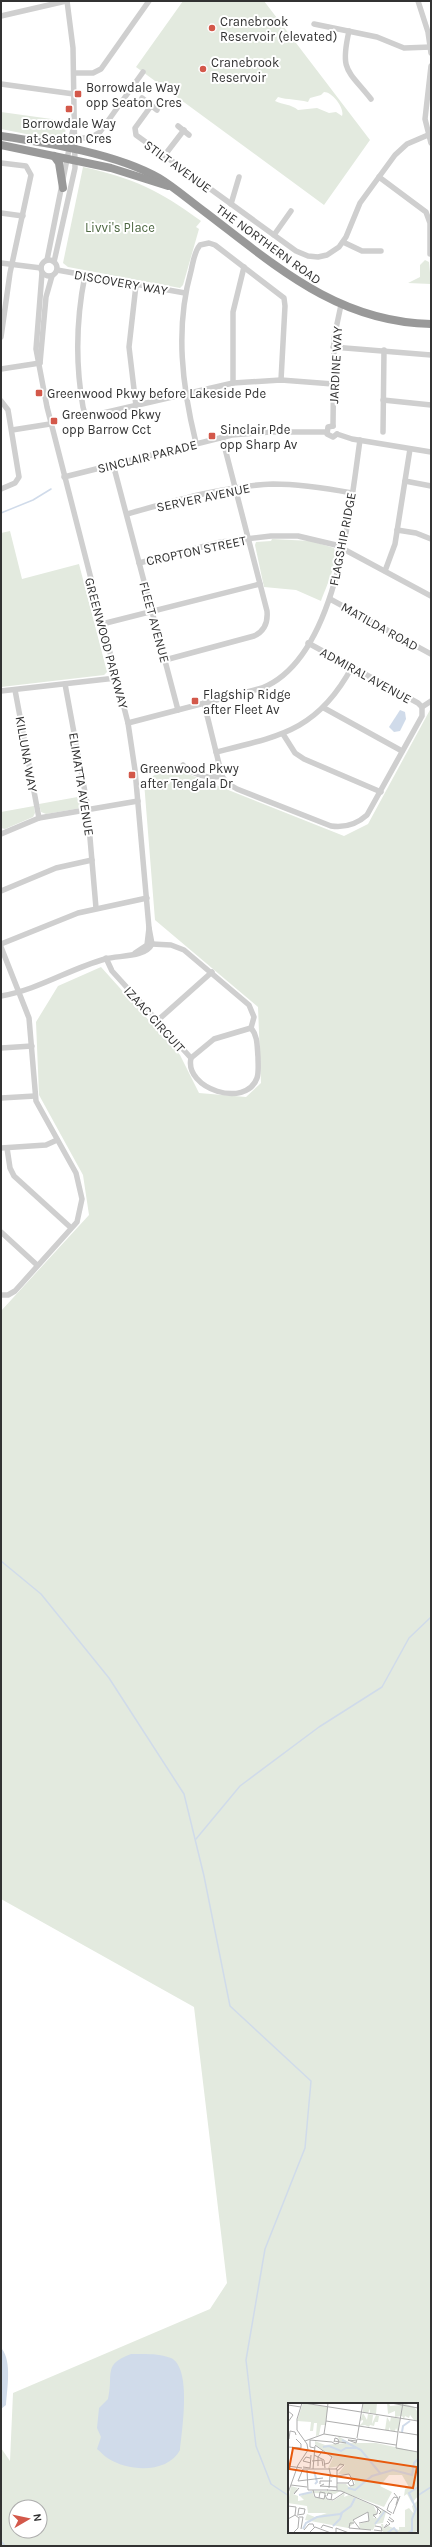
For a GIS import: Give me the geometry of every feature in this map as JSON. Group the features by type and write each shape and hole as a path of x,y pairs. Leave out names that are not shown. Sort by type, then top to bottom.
{"highway":[{"name":"THE NORTHERN ROAD","path":"1,136 72,150 136,167 160,178 283,271 340,305 381,318 431,324"},
{"name":"THE NORTHERN ROAD","path":"1,145 128,173 169,186"},
{"path":"54,156 59,163 63,188"}],"street":[{"path":"1,16 66,1 72,35 74,73 72,150 54,262 57,270 52,276 42,270 1,263"},
{"path":"74,73 93,73 101,69 149,1"},
{"path":"418,1 426,23 431,53"},
{"path":"314,24 381,38 404,48 431,47"},
{"path":"349,31 344,53 345,63 371,99"},
{"path":"431,66 425,116 431,143"},
{"path":"74,138 89,138 100,132 143,72"},
{"path":"1,84 74,94"},
{"path":"142,98 157,110"},
{"name":"STILT AVENUE","path":"151,106 135,128 134,136 299,253 311,257 331,253 343,242"},
{"path":"178,126 189,134"},
{"path":"72,150 74,138 73,129"},
{"path":"164,156 184,130"},
{"path":"380,251 362,251 343,242 358,206 402,147 428,135"},
{"path":"42,270 48,260 63,188 71,160"},
{"path":"1,163 26,166 31,171 12,264 1,337"},
{"path":"231,204 238,177"},
{"path":"379,177 426,212 430,223 430,254"},
{"path":"274,235 291,211"},
{"path":"1,213 22,216"},
{"path":"196,443 184,394 182,352 185,293 196,252 203,244 215,245 281,294 285,300 281,380"},
{"path":"48,260 54,262"},
{"path":"233,383 233,312 244,267"},
{"name":"GREENWOOD PARKWAY","path":"42,270 36,336 37,356 40,363 50,424 128,723 138,801 149,928 152,944"},
{"name":"DISCOVERY WAY","path":"57,270 185,293"},
{"path":"85,275 77,337 78,368 84,411 92,417 233,383 281,380 333,384"},
{"name":"GREENWOOD PARKWAY","path":"40,363 46,297 52,276"},
{"path":"136,284 130,347 136,406"},
{"name":"JARDINE WAY","path":"333,426 333,347 340,305"},
{"path":"333,347 431,355"},
{"path":"383,432 384,350"},
{"path":"1,369 40,363"},
{"path":"383,400 431,405"},
{"path":"1,401 8,407 19,477 15,483 1,490"},
{"path":"12,430 50,424"},
{"path":"337,434 337,429 333,426 328,427 326,432 331,437 337,434 360,440 431,452"},
{"name":"SINCLAIR PARADE","path":"64,477 222,437 270,432 326,432"},
{"path":"165,660 258,634 265,626 268,616 222,437"},
{"name":"FLAGSHIP RIDGE","path":"128,723 262,688 276,682 293,667 308,643 330,598 343,548 360,440"},
{"path":"385,571 393,552 410,449"},
{"name":"FLEET AVENUE","path":"113,464 178,710"},
{"path":"405,481 431,486"},
{"name":"SERVER AVENUE","path":"127,514 235,488 294,485 352,493"},
{"path":"397,530 416,533 431,539"},
{"name":"CROPTON STREET","path":"139,563 206,545 248,538 298,536 322,540 343,548 431,596"},
{"path":"102,624 260,584"},
{"name":"MATILDA ROAD","path":"330,598 431,654"},
{"name":"ADMIRAL AVENUE","path":"308,643 418,703 422,707"},
{"path":"216,752 284,734 306,722 324,708 352,667"},
{"path":"1,691 116,678"},
{"name":"ELIMATTA AVENUE","path":"65,684 88,810 96,908"},
{"name":"KILLUNA WAY","path":"15,690 39,818"},
{"path":"204,703 222,776 227,783 237,789 337,827 351,825 363,819 381,792 422,716 422,707 431,701"},
{"path":"324,708 402,751"},
{"path":"284,734 295,753 304,759 381,792"},
{"path":"183,765 186,769 208,778 222,776"},
{"path":"1,834 39,818 138,801"},
{"path":"1,891 56,868 92,860"},
{"path":"1,1295 13,1292 77,1222 82,1206 78,1179 39,1108 35,1096 29,1018 1,946 96,908 147,898"},
{"name":"GREENWOOD PARKWAY","path":"135,953 147,944 149,928"},
{"path":"1,996 19,992 106,958 146,952 152,944"},
{"name":"IZAAC CIRCUIT","path":"106,958 112,971 191,1058 192,1067 200,1082 206,1087 235,1093 246,1091 254,1083 258,1074 256,1036 251,1028 254,1017 249,1005 212,972 178,947 152,944"},
{"path":"157,1021 212,972"},
{"path":"191,1058 214,1039 251,1028"},
{"path":"1,1048 32,1046"},
{"path":"1,1098 35,1096"},
{"path":"57,1140 46,1145 4,1148 14,1176 69,1226"},
{"path":"63,1236 69,1226 78,1217"},
{"path":"1,1232 37,1265"}],"green space":[{"path":"183,1 264,1 370,140 324,205 136,67","holes":["324,92 338,101 342,109 342,116 336,112 329,113 317,108 298,110 275,101 278,97 308,102 310,98 321,95"]},
{"path":"1,112 66,121 65,137 61,141 1,129"},
{"name":"Livvi's Place","path":"83,167 101,171 145,186 172,201 201,221 196,227 199,229 183,285 180,288 68,267 63,263"},
{"path":"425,260 429,262 431,284 408,283 420,277 420,265"},
{"path":"10,531 22,579 79,564 107,672 104,675 1,687 1,533"},
{"path":"272,539 311,541 334,548 335,560 329,582 321,601 296,590 264,587 255,545 256,542 271,541"},
{"path":"431,708 431,2546 1,2546 1,2448 10,2461 13,2393 210,2309 227,2283 194,2007 1,1899 1,1311 89,1215 83,1175 39,1095 36,1022 58,986 101,967 180,1055 199,1093 246,1097 261,1083 258,1007 155,920 144,782 168,766 344,836 368,824"},
{"path":"83,796 84,803 81,808 46,814 41,812 39,804"},
{"path":"34,806 35,813 33,817 5,829 1,828 1,812"}],"water":[{"path":"400,710 405,712 406,719 400,731 394,732 389,727"},
{"path":"2,2349 7,2361 8,2376 6,2405 1,2409"},
{"path":"131,2354 166,2356 171,2358 177,2364 182,2374 184,2386 184,2415 180,2450 174,2458 167,2463 148,2468 138,2468 118,2463 106,2457 97,2449 101,2437 97,2428 99,2408 108,2399 111,2371 116,2362"}],"waterway":[{"path":"1,513 33,500 51,489"},
{"path":"1,1561 41,1594 109,1678 184,1794 204,1876 230,2006 311,2081 305,2148 265,2249 246,2360 256,2446 271,2484 288,2495"},
{"path":"196,1839 240,1786 319,1727 382,1687 409,1638 431,1617"},
{"path":"418,2495 431,2487"},
{"path":"1,2541 5,2546"}],"place":[{"name":"Cranebrook Reservoir (elevated)","path":"212,28"},
{"name":"Cranebrook Reservoir","path":"203,69"},
{"name":"Borrowdale Way opp Seaton Cres","path":"78,94"},
{"name":"Borrowdale Way at Seaton Cres","path":"69,109"},
{"name":"Greenwood Pkwy before Lakeside Pde","path":"39,393"},
{"name":"Greenwood Pkwy opp Barrow Cct","path":"54,421"},
{"name":"Sinclair Pde opp Sharp Av","path":"212,436"},
{"name":"Flagship Ridge after Fleet Av","path":"195,701"},
{"name":"Greenwood Pkwy after Tengala Dr","path":"132,775"}]}
